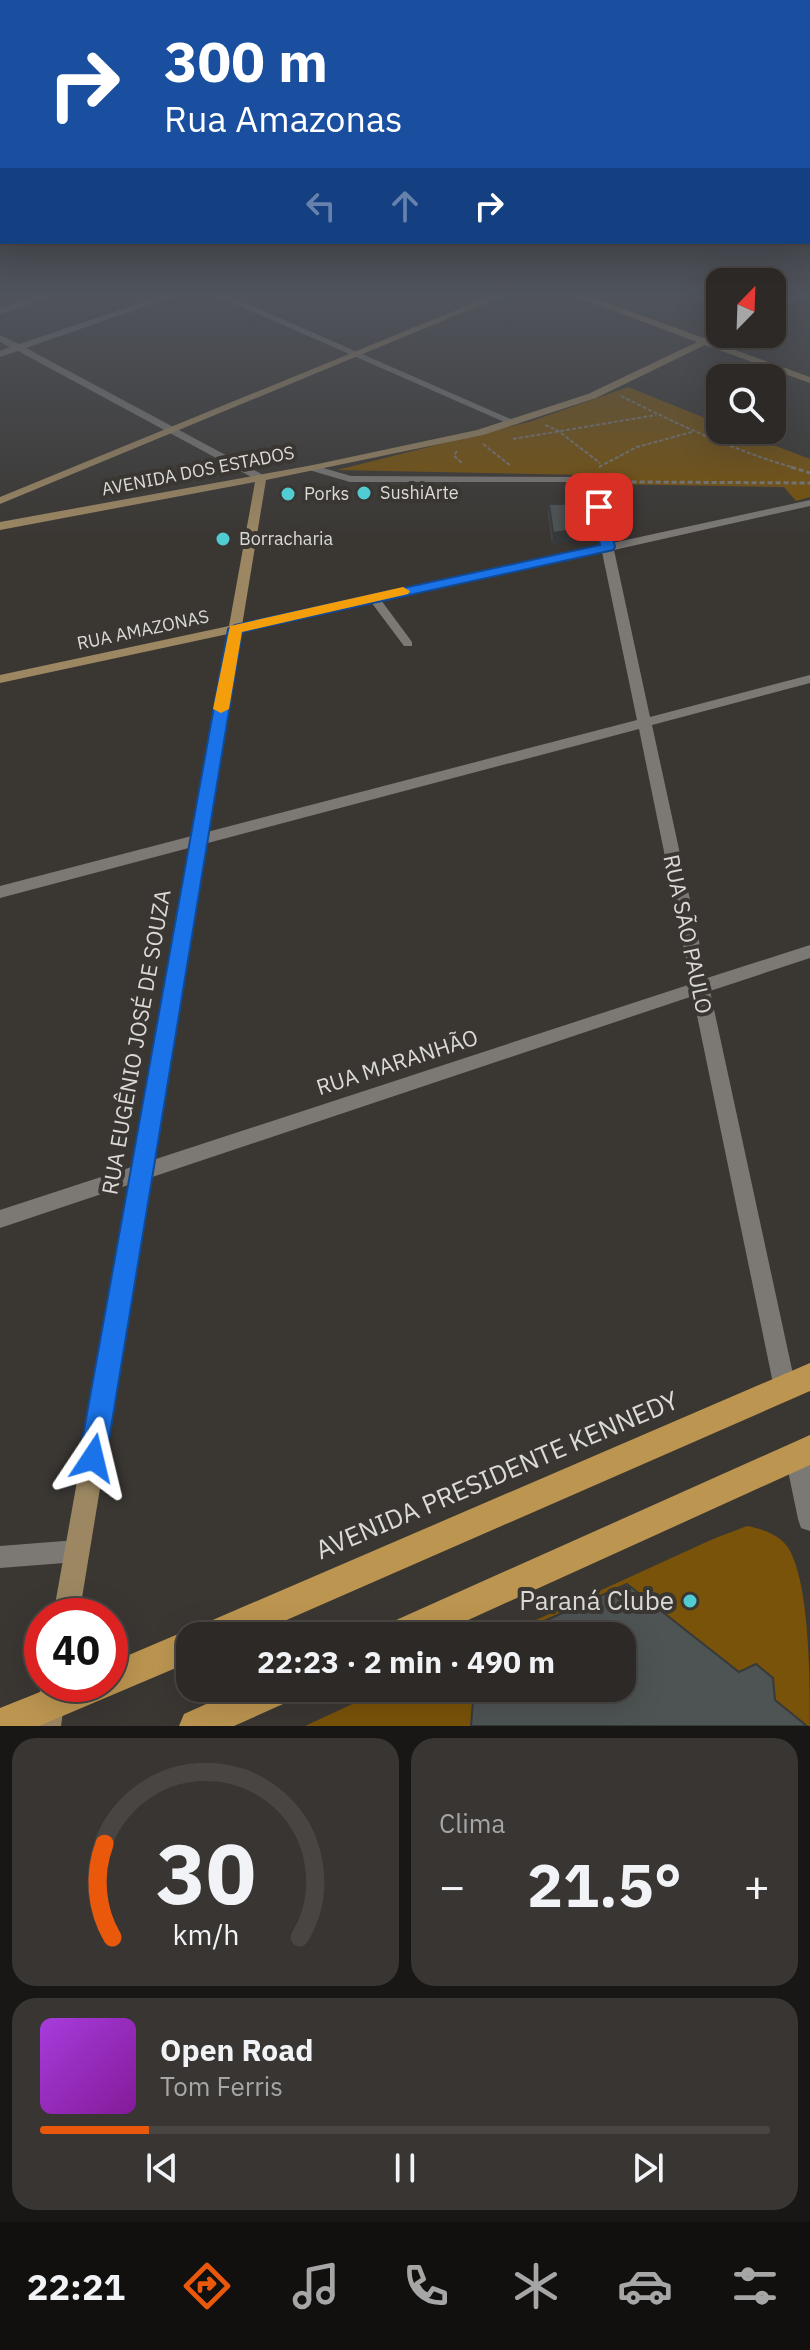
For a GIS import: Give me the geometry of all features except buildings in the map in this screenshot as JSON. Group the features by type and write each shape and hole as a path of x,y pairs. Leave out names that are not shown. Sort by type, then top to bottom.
{"main road":[{"name":"AVENIDA PRESIDENTE KENNEDY","path":"244,1622 798,1382"},
{"path":"427,1622 803,1453"},
{"path":"128,1672 176,1651"},
{"path":"196,1726 249,1702"},
{"path":"0,1725 50,1704"}],"street":[{"path":"70,376 261,478"},
{"path":"0,501 305,376"},
{"path":"403,376 515,423"},
{"path":"313,468 515,423 592,396 635,376"},
{"name":"AVENIDA DOS ESTADOS","path":"0,526 313,468 350,479 594,474"},
{"name":"RUA SÃO PAULO","path":"594,474 700,987 798,1382"},
{"name":"RUA EUGÊNIO JOSÉ DE SOUZA","path":"69,1598 261,478"},
{"name":"RUA AMAZONAS","path":"0,679 810,503"},
{"path":"0,892 810,679"},
{"name":"RUA MARANHÃO","path":"0,1219 810,951"},
{"path":"803,1453 810,1519"}],"lane":[{"path":"374,598 408,644"},
{"path":"0,1557 77,1551"}],"path":[{"path":"616,393 692,432 743,453 810,473"},
{"path":"507,440 656,415"},
{"path":"515,423 537,422 557,430 600,464 637,447 692,432"},
{"path":"478,440 514,468"},
{"path":"484,445 499,442"},
{"path":"594,474 611,480 634,482 810,483"}],"shaded area":[{"path":"628,387 706,418 706,444 771,444 810,459 810,497 796,501 784,487 606,484 598,477 587,475 337,470 532,421"},
{"name":"Paraná Clube","path":"747,1526 776,1536 789,1549 796,1565 805,1610 810,1726 305,1726 357,1702 636,1702 636,1622 532,1622"}],"slow traffic":[{"path":"221,709 235,629 403,591"}],"place":[{"name":"SushiArte","path":"364,493"},
{"name":"Porks","path":"288,494"},
{"name":"Borracharia","path":"223,539"},
{"name":"Paraná Clube","path":"690,1601"}],"route":[{"path":"93,1458 235,629 608,547 599,507"}]}
